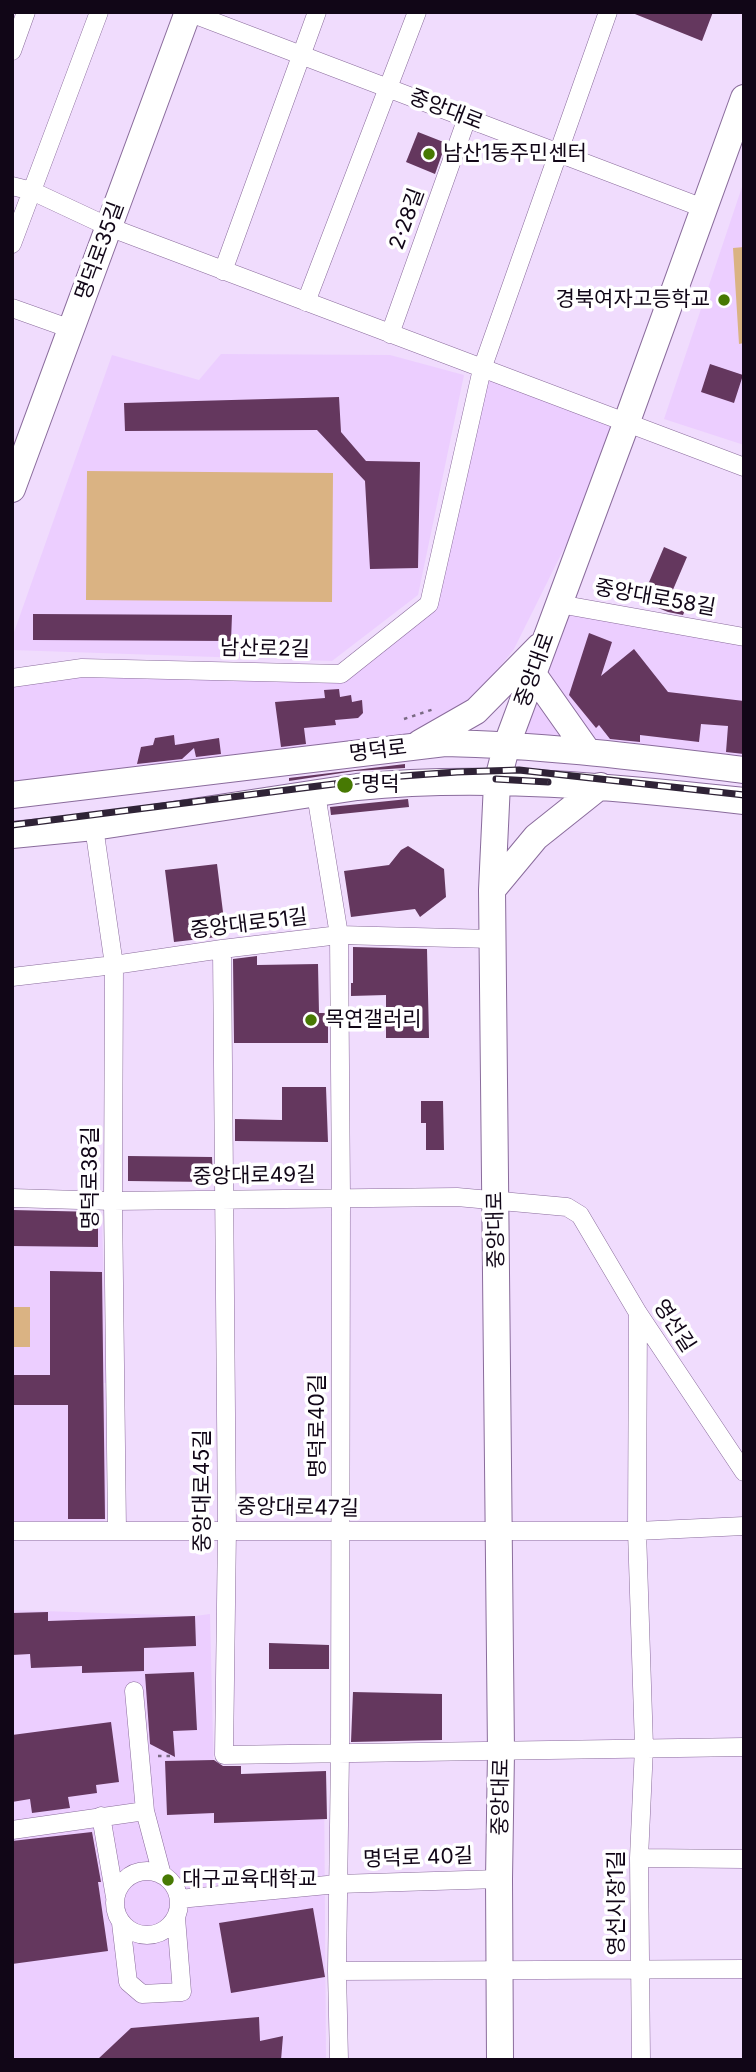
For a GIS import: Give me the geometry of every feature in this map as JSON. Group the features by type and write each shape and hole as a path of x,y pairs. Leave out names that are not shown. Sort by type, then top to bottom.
{"main road":[{"name":"명덕로35길","path":"14,480 188,12"},
{"name":"중앙대로","path":"500,2060 499,1879 502,1752 492,939 497,783 507,744 744,98"},
{"path":"414,747 476,711 545,641"},
{"path":"533,674 588,751"},
{"name":"명덕로","path":"12,795 445,743 507,744 588,751 744,770"},
{"name":"명덕로","path":"12,835 94,827 397,783 600,786 744,801"},
{"path":"492,890 536,837 600,786"}],"street":[{"path":"12,51 26,12"},
{"path":"12,244 99,12"},
{"name":"중앙대로","path":"188,12 703,208"},
{"path":"223,271 317,12"},
{"path":"306,302 416,12"},
{"path":"482,369 608,12"},
{"name":"2·28길","path":"390,334 467,118"},
{"path":"12,186 32,191 109,227 223,271 744,467"},
{"path":"12,308 71,329"},
{"name":"남산로2길","path":"12,678 82,668 341,674 429,604 482,369"},
{"name":"중앙대로58길","path":"559,604 744,637"},
{"name":"명덕로40길","path":"316,793 339,935 339,2060"},
{"name":"명덕로38길","path":"94,827 114,965 113,1200 117,1530"},
{"name":"중앙대로51길","path":"12,976 339,935 492,939"},
{"name":"중앙대로45길","path":"222,949 226,1529 224,1755 502,1752 644,1747"},
{"name":"중앙대로49길","path":"12,1198 113,1200 457,1197 567,1207"},
{"name":"영선길","path":"567,1207 580,1215 638,1313 744,1472"},
{"name":"영선시장1길","path":"638,1313 637,1531 644,1747 639,1858 641,2060"},
{"path":"500,1530 637,1531 744,1526"},
{"name":"중앙대로47길","path":"12,1531 500,1530"},
{"path":"134,1691 145,1811 162,1875 176,1889 179,1899 176,1918 182,1992 142,1994 128,1982 121,1923 114,1906 115,1897 118,1888 133,1874 142,1871 162,1875"},
{"path":"644,1747 744,1747"},
{"path":"12,1830 145,1811"},
{"path":"101,1816 115,1897"},
{"path":"639,1858 744,1859"},
{"name":"명덕로 40길","path":"179,1899 338,1884 499,1879"},
{"path":"121,1923 139,1935 150,1936 160,1933 176,1918"},
{"path":"337,1971 744,1969"}],"path":[{"path":"404,719 442,707"}],"shaded area":[{"name":"경북여자고등학교","path":"744,181 744,445 664,419"},
{"path":"744,247 744,343 739,344 733,248"},
{"path":"221,354 390,355 464,375 418,595 332,661 12,650 12,638 112,355 199,380"},
{"path":"482,369 626,424 514,649 455,723 414,747 12,801 12,677 341,674 429,604"},
{"path":"87,471 333,473 332,602 86,600"},
{"path":"559,604 744,637 744,774 507,744"},
{"path":"12,1216 102,1216 106,1383 104,1521 12,1521"},
{"path":"12,1307 30,1307 30,1347 12,1347"},
{"name":"대구교육대학교","path":"12,1610 195,1616 210,1614 214,1782 324,1774 326,2060 12,2060"}],"building":[{"path":"630,12 713,12 702,41"},
{"name":"남산1동주민센터","path":"418,132 446,143 435,174 406,162"},
{"path":"710,364 743,375 734,403 701,392"},
{"path":"339,397 341,432 366,461 420,462 418,568 370,569 365,481 317,430 125,431 124,403"},
{"path":"664,547 687,557 672,592 690,599 683,615 641,601"},
{"path":"33,614 232,615 231,641 33,640"},
{"path":"589,633 612,642 601,676 634,649 668,692 744,701 744,754 726,752 728,726 701,724 699,742 640,735 640,742 610,739 599,725 596,728 569,695"},
{"path":"339,689 340,697 351,695 352,702 362,700 363,713 358,718 335,720 336,725 304,728 306,744 281,747 275,702 325,698 324,690"},
{"path":"174,735 175,745 219,738 221,754 196,757 194,748 182,759 137,764 141,747 153,745 155,738"},
{"path":"405,764 405,768 355,771 289,781 289,778"},
{"path":"408,799 409,807 331,815 330,807"},
{"path":"408,846 444,869 446,897 420,917 415,909 351,917 344,871 389,865 401,850"},
{"path":"217,864 226,936 174,942 165,870"},
{"path":"353,947 427,949 429,1038 386,1038 386,995 351,996"},
{"path":"257,956 257,965 318,964 319,1013 328,1013 328,1043 234,1043 233,959"},
{"path":"282,1087 326,1087 328,1142 235,1141 235,1119 282,1120"},
{"path":"421,1101 443,1101 444,1150 426,1150 426,1123 421,1123"},
{"path":"128,1156 212,1157 213,1180 128,1181"},
{"path":"12,1210 98,1212 98,1247 12,1246"},
{"path":"50,1271 102,1272 105,1519 68,1519 68,1405 12,1405 12,1375 50,1375"},
{"path":"48,1612 48,1621 195,1616 196,1646 144,1648 144,1671 82,1673 82,1666 31,1668 30,1654 12,1655 12,1613"},
{"path":"269,1643 329,1645 329,1669 269,1669"},
{"path":"194,1672 197,1730 173,1731 175,1757 150,1744 145,1674"},
{"path":"353,1692 442,1694 442,1740 351,1742"},
{"path":"111,1722 119,1782 96,1785 97,1793 68,1797 70,1808 32,1813 30,1799 12,1802 12,1735"},
{"path":"214,1760 223,1766 241,1766 241,1774 326,1771 327,1819 214,1823 214,1813 167,1815 165,1761"},
{"path":"92,1832 101,1882 98,1882 108,1951 12,1964 12,1841"},
{"path":"313,1908 325,1977 231,1993 219,1923"},
{"path":"259,2017 260,2041 283,2036 281,2060 97,2060 131,2028"}],"railway":[{"path":"12,825 389,777 457,772 519,770 744,795"},
{"path":"496,779 548,782"}],"place":[{"name":"남산1동주민센터","path":"429,154"},
{"name":"경북여자고등학교","path":"724,300"},
{"name":"명덕","path":"345,785"},
{"name":"목연갤러리","path":"311,1020"},
{"name":"대구교육대학교","path":"168,1880"}]}
